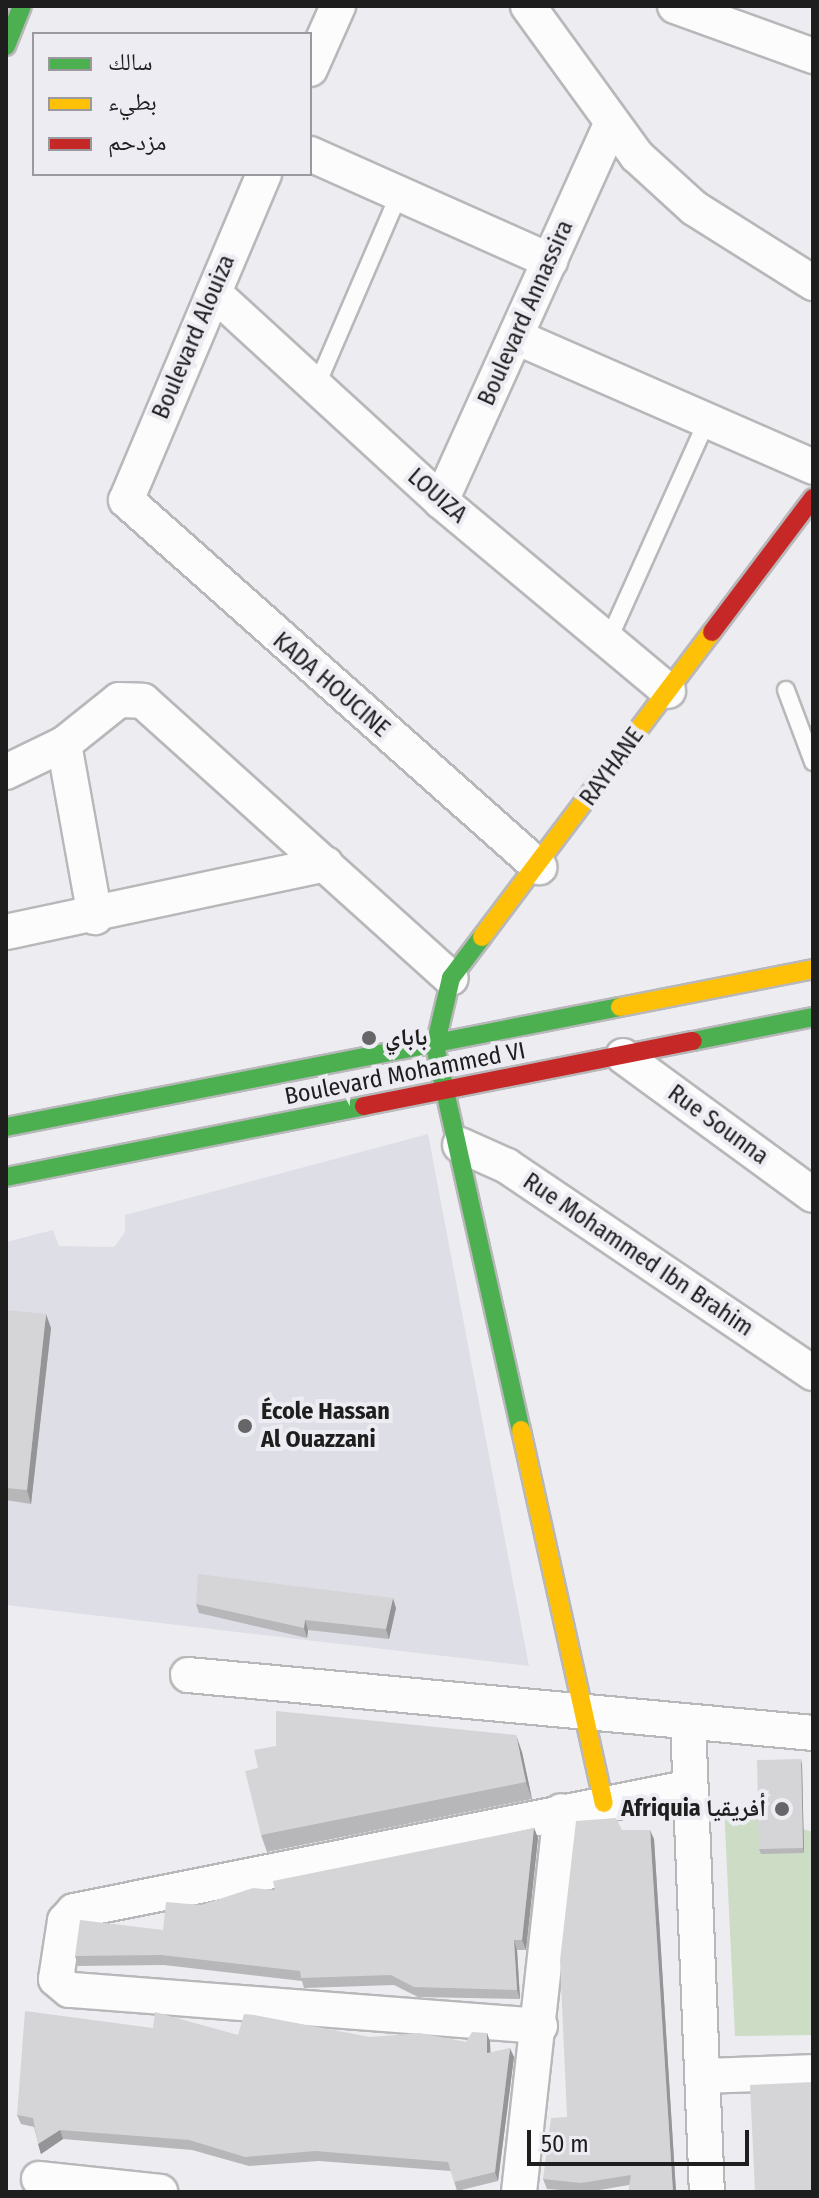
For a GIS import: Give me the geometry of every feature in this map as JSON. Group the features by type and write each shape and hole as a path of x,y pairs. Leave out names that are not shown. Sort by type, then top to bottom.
{"main road":[{"path":"19,27 42,6"},
{"name":"RAYHANE","path":"435,1046 451,978 539,867 813,498"},
{"name":"Boulevard Mohammed VI","path":"6,1127 435,1046 813,969"},
{"name":"Boulevard Mohammed VI","path":"8,1167 446,1092 813,1017"},
{"path":"435,1046 460,1145 604,1803"}],"street":[{"path":"312,64 338,6"},
{"path":"528,6 611,125 694,208 813,283"},
{"path":"675,6 813,56"},
{"name":"Boulevard Annassira","path":"441,501 611,125"},
{"path":"312,155 550,261"},
{"name":"Boulevard Alouiza","path":"126,500 263,176"},
{"name":"LOUIZA","path":"214,293 315,389 441,501 668,691"},
{"path":"516,337 813,467"},
{"name":"KADA HOUCINE","path":"126,500 539,867"},
{"path":"6,772 64,744 119,700 143,701 451,978"},
{"path":"64,744 95,917"},
{"path":"6,932 95,917 326,864"},
{"name":"Rue Sounna","path":"623,1056 813,1195"},
{"name":"Rue Mohammed Ibn Brahim","path":"460,1145 507,1166 813,1373"},
{"path":"188,1675 813,1733"},
{"path":"688,1722 707,2192"},
{"path":"540,2026 69,1990 56,1979 65,1921 74,1911 691,1787"},
{"path":"519,2192 540,2026 561,1811"},
{"path":"704,2076 813,2072"},
{"path":"39,2179 160,2192"}],"lane":[{"path":"315,389 400,192"},
{"path":"608,641 708,419"},
{"path":"786,690 813,762"}],"shaded area":[{"name":"École Hassan Al Ouazzani","path":"428,1134 529,1666 6,1605 6,1242 53,1230 59,1246 114,1247 125,1232 125,1215"}],"green space":[{"path":"724,1806 813,1832 813,2035 735,2036"}],"building":[{"path":"6,1310 46,1314 27,1490 6,1488"},
{"path":"198,1574 393,1598 386,1629 305,1620 304,1628 196,1604"},
{"path":"276,1711 516,1735 526,1782 261,1835 245,1771 258,1768 254,1750 276,1746"},
{"name":"Afriquia أفريقيا","path":"801,1759 803,1848 759,1849 757,1760"},
{"path":"616,1818 622,1830 650,1830 673,2192 628,2192 631,2175 581,2183 543,2179 551,2118 567,2117 560,1960 576,1821"},
{"path":"534,1828 522,1940 514,1940 517,1990 414,1987 391,1975 301,1978 300,1971 161,1955 75,1956 80,1920 163,1930 166,1902 201,1905 253,1888 275,1890 273,1881"},
{"path":"25,2011 153,2028 155,2012 238,2035 244,2014 370,2037 420,2033 466,2042 472,2032 487,2033 487,2053 510,2048 495,2172 454,2182 448,2162 315,2151 245,2157 189,2140 60,2130 38,2144 33,2118 17,2115"},
{"path":"813,2082 813,2192 755,2192 750,2085"}],"traffic: fast":[{"path":"6,46 22,6"},
{"path":"482,937 451,978 435,1046 521,1430"},
{"path":"6,1127 620,1007"},
{"path":"693,1041 813,1017"},
{"path":"6,1177 364,1106"}],"traffic: slow":[{"path":"482,937 712,632"},
{"path":"620,1007 813,969"},
{"path":"521,1430 604,1803"}],"traffic: jam":[{"path":"712,632 813,498"},
{"path":"364,1106 693,1041"}],"place":[{"name":"باباي","path":"369,1038"},
{"name":"École Hassan Al Ouazzani","path":"245,1426"},
{"name":"Afriquia أفريقيا","path":"782,1809"}]}
